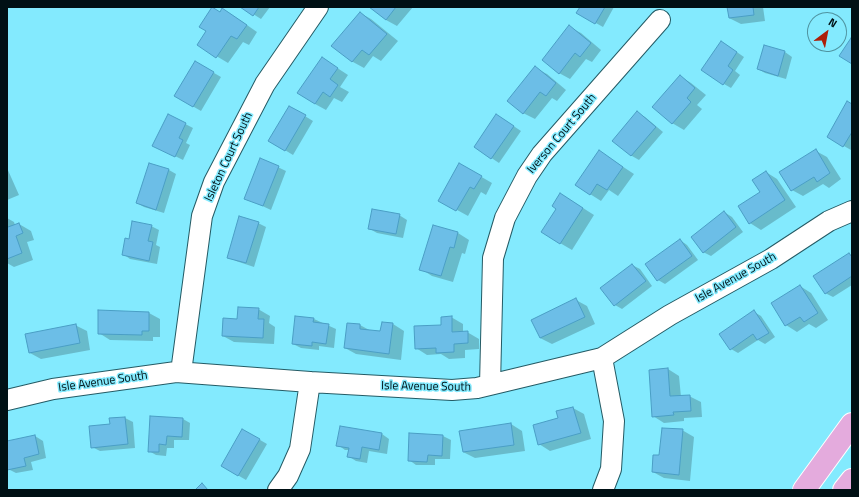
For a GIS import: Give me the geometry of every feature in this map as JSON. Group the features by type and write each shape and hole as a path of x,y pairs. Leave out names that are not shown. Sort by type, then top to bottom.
{"main road":[{"path":"804,490 852,424"},
{"path":"844,490 852,480"}],"street":[{"name":"Isleton Court South","path":"181,372 202,216 214,182 264,84 318,7"},
{"name":"Iverson Court South","path":"490,385 493,258 505,218 527,176 542,154 660,20"},
{"name":"Isle Avenue South","path":"7,400 53,389 176,372 310,382 452,390 477,388 602,358 670,315 771,259 829,221 852,211"},
{"path":"602,358 614,421 611,469 603,490"},
{"path":"278,490 288,476 300,449 310,382"}],"building":[{"path":"212,7 220,12 222,8 247,25 237,39 231,36 216,58 197,45 206,31 199,27"},
{"path":"240,7 259,7 253,16"},
{"path":"369,7 396,7 386,20"},
{"path":"580,7 605,7 595,24 576,13"},
{"path":"727,7 753,7 754,15 729,18"},
{"path":"360,12 387,34 369,55 362,50 352,62 331,46"},
{"path":"569,25 591,43 580,57 575,53 559,74 542,60"},
{"path":"851,38 852,64 839,56 842,52 847,52 847,44"},
{"path":"721,41 737,52 728,66 733,70 723,85 701,70"},
{"path":"764,45 785,51 778,76 757,69"},
{"path":"322,57 338,68 330,79 338,85 330,97 323,92 315,104 297,93"},
{"path":"195,61 214,72 193,107 174,96"},
{"path":"535,66 556,83 546,96 540,92 523,114 507,101"},
{"path":"680,75 695,88 687,98 691,102 672,124 652,107"},
{"path":"847,101 852,104 852,132 843,147 827,137"},
{"path":"289,106 306,115 285,151 268,141"},
{"path":"637,111 656,127 631,156 612,141"},
{"path":"168,114 186,123 179,138 183,140 175,157 152,146"},
{"path":"496,114 514,126 491,159 474,147"},
{"path":"816,149 830,173 817,182 814,177 791,191 779,172"},
{"path":"599,150 623,167 607,190 597,184 590,195 575,185"},
{"path":"260,158 279,166 263,206 244,199"},
{"path":"149,163 169,169 156,210 136,203"},
{"path":"459,163 482,176 474,189 470,187 456,211 438,201"},
{"path":"766,171 785,200 749,224 738,206 760,192 752,180"},
{"path":"560,193 583,208 560,244 541,232 556,209 552,206"},
{"path":"372,209 400,214 396,234 368,229"},
{"path":"724,211 736,227 703,253 691,237"},
{"path":"239,216 259,222 246,263 227,258"},
{"path":"132,221 152,225 148,241 153,242 149,261 122,255 125,238 129,239"},
{"path":"19,223 23,233 16,236 22,253 7,259 7,226 8,227"},
{"path":"433,225 458,232 454,248 450,247 441,276 419,270"},
{"path":"680,239 692,256 657,281 645,264"},
{"path":"849,253 852,257 852,276 825,294 813,276"},
{"path":"632,264 646,281 614,306 600,288"},
{"path":"800,285 818,313 804,322 800,317 785,326 771,303"},
{"path":"576,298 585,317 540,338 531,320"},
{"path":"238,307 259,308 258,319 264,319 263,338 222,336 223,318 237,319"},
{"path":"98,310 149,312 149,331 142,331 142,335 98,334"},
{"path":"754,310 769,333 757,340 753,334 730,350 719,334"},
{"path":"295,316 314,318 313,322 329,324 326,344 312,342 312,346 292,344"},
{"path":"452,316 452,332 468,331 468,343 454,344 454,352 436,353 436,348 415,349 414,326 441,325 441,317"},
{"path":"382,322 393,323 389,354 344,348 347,323 360,324 360,329 380,331"},
{"path":"76,324 80,343 29,353 25,334"},
{"path":"668,368 670,396 690,395 691,411 673,412 674,415 652,417 649,370"},
{"path":"573,407 581,433 538,445 533,425 558,418 556,411"},
{"path":"150,416 183,418 182,437 167,436 166,445 159,444 159,452 148,452"},
{"path":"125,417 128,444 91,448 89,426 110,424 109,418"},
{"path":"511,423 514,445 463,452 459,431"},
{"path":"340,426 382,433 379,450 362,447 360,459 347,457 349,448 336,446"},
{"path":"662,428 683,429 679,475 652,472 653,455 659,455"},
{"path":"242,429 260,439 238,476 221,466"},
{"path":"409,433 443,435 442,456 428,455 427,462 408,461"},
{"path":"35,435 39,454 24,458 26,466 7,470 7,441"},
{"path":"202,483 208,490 195,490"}]}
